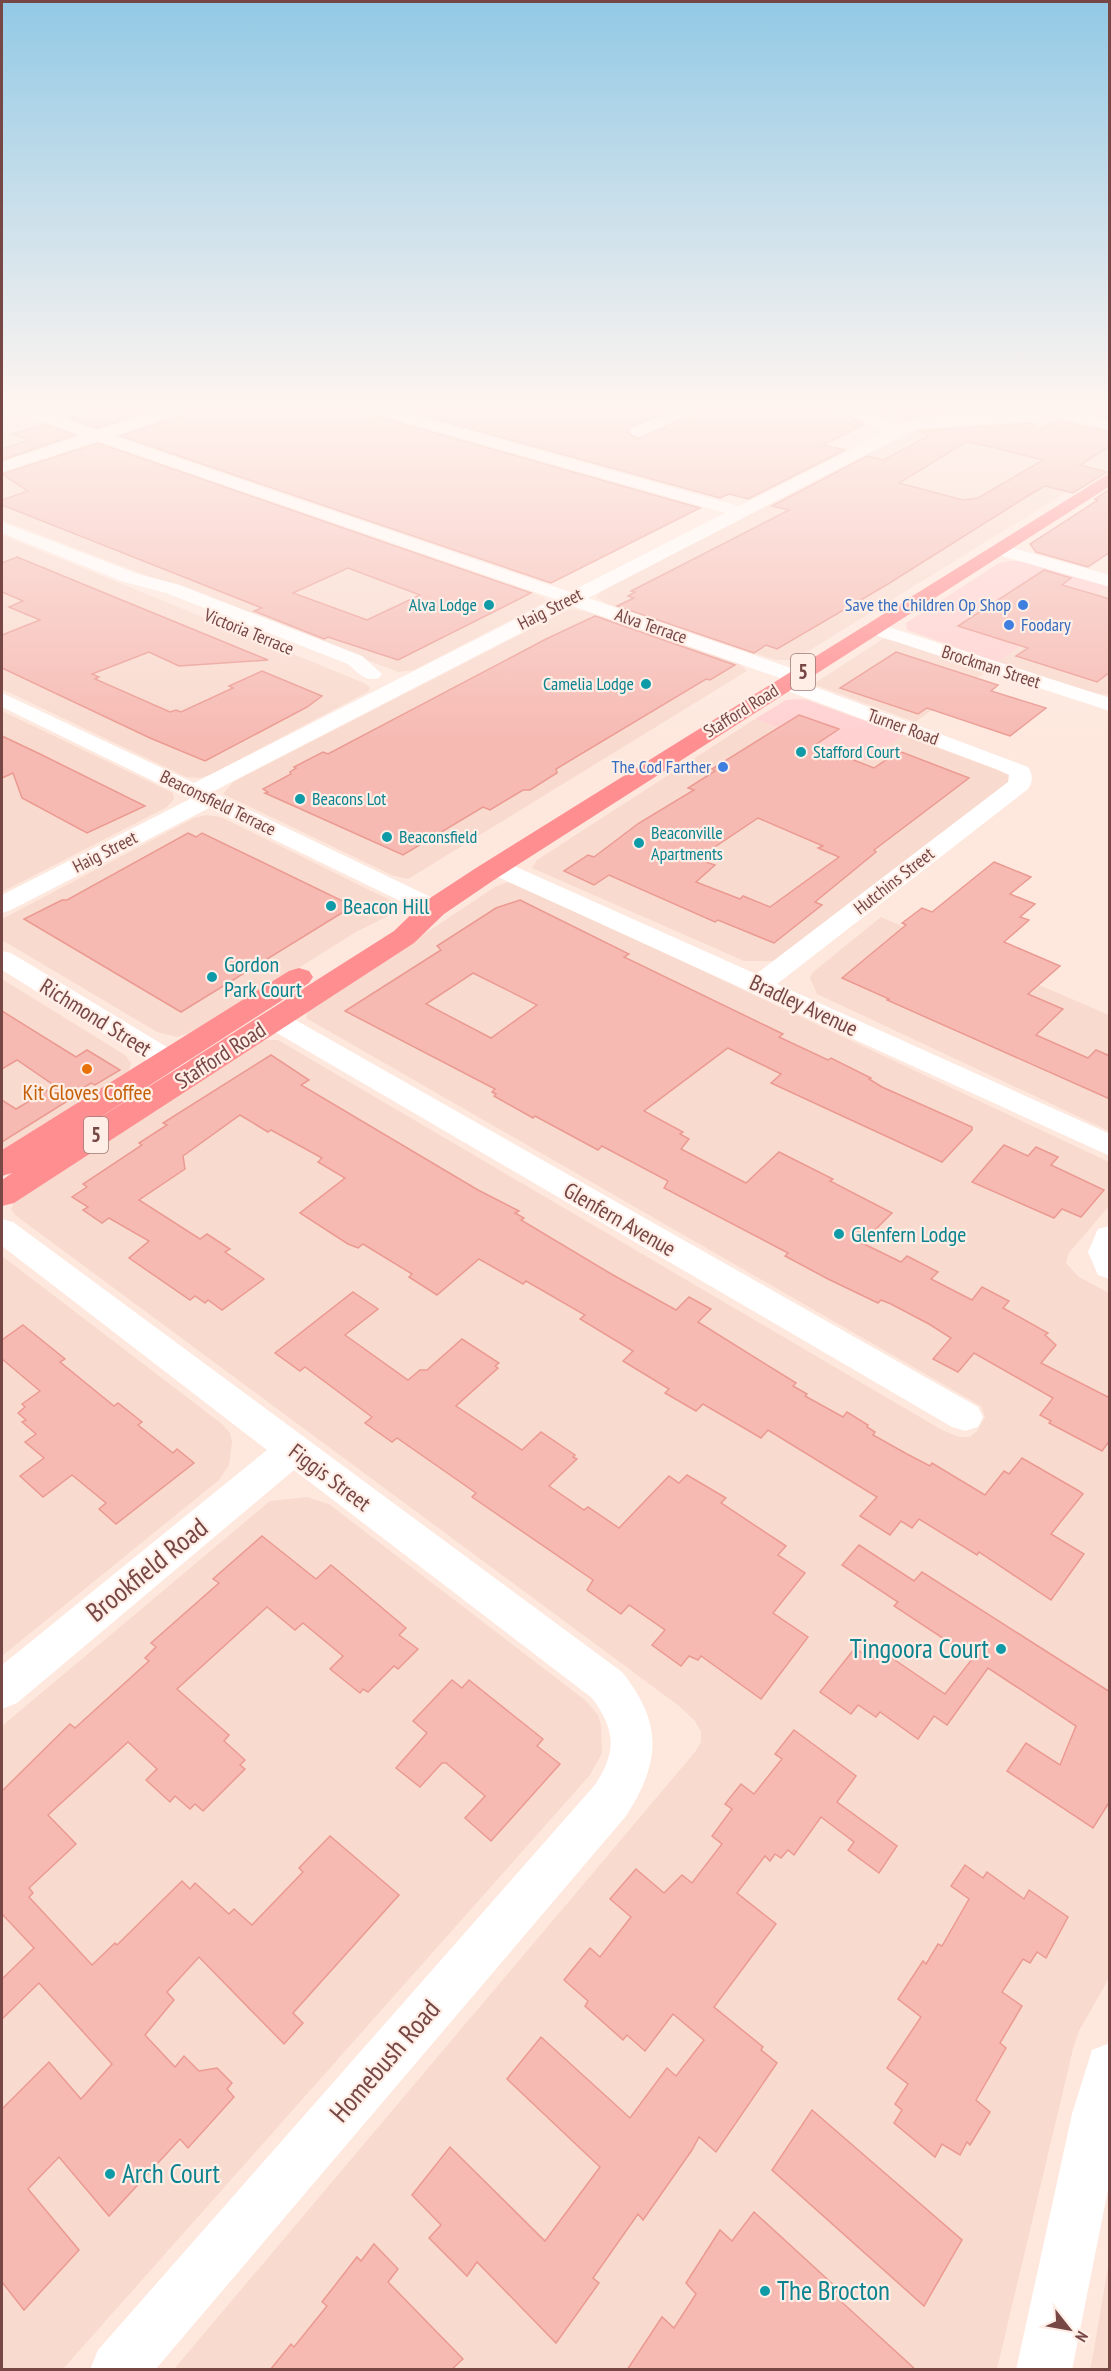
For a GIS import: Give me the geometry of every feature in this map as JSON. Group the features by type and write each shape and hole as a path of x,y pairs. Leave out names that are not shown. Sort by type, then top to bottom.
{"highway":[{"name":"Stafford Road","path":"2,1165 178,1067 275,1020 404,937 434,908 496,867 1046,519"},
{"name":"Stafford Road","path":"2,1195 178,1067 384,927 434,908"}],"street":[{"name":"Alva Terrace","path":"339,519 571,598 790,680"},
{"name":"Haig Street","path":"2,905 402,686 728,519"},
{"name":"Victoria Terrace","path":"2,527 131,578 158,595 329,664 372,674 402,686"},
{"path":"998,549 1110,581"},
{"name":"Brockman Street","path":"873,628 1110,705"},
{"name":"Turner Road","path":"790,680 1020,772"},
{"name":"Beaconsfield Terrace","path":"2,699 434,908"},
{"name":"Hutchins Street","path":"759,985 1020,784 1020,772"},
{"name":"Bradley Avenue","path":"496,867 1110,1146"},
{"name":"Richmond Street","path":"2,959 178,1067"},
{"name":"Glenfern Avenue","path":"275,1020 965,1417"},
{"name":"Figgis Street","path":"2,1230 607,1685 628,1718 633,1743"},
{"path":"1110,1237 1104,1246 1103,1255 1110,1267"},
{"name":"Brookfield Road","path":"2,1690 293,1450"},
{"name":"Homebush Road","path":"118,2370 610,1801 627,1775 633,1743"},
{"path":"1044,2370 1097,2114 1110,2068"}],"shaded area":[{"path":"317,519 543,597 547,601 414,670 398,672 2,520"},
{"path":"743,519 1024,519 794,660 775,660 605,603 596,597 602,591"},
{"path":"2,535 364,683 370,687 369,691 210,775 199,778 186,777 2,689"},
{"path":"1025,561 1109,586 997,662 907,630 906,623 999,563"},
{"path":"1109,586 1109,695 1093,693 997,662"},
{"path":"570,609 587,612 740,664 747,671 408,879 394,876 223,794 233,782"},
{"path":"883,639 986,672 915,722 813,684"},
{"path":"802,699 904,735 866,761 755,719 786,700"},
{"path":"2,711 173,793 174,799 167,807 2,892"},
{"path":"755,719 866,761 904,735 1011,775 1009,783 775,961 744,961 532,868 537,860"},
{"path":"207,815 221,817 390,900 396,908 390,915 356,932 199,1030 177,1037 157,1032 2,940 2,919 194,818"},
{"path":"508,882 616,930 1109,1162 1109,1206 1068,1254 1066,1263 1079,1277 1109,1293 1109,1978 1079,2031 1073,2049 997,2369 174,2369 695,1752 701,1742 701,1732 695,1721 679,1706 15,1215 11,1209 15,1200 264,1040 278,1040 942,1430 959,1437 970,1437 977,1431 985,1417 981,1406 306,1018 307,1012 495,887"},
{"path":"881,917 1109,1015 1109,1131 817,994 810,978 812,973"},
{"path":"2,979 125,1055 131,1063 129,1071 120,1079 2,1153"},
{"path":"2,1256 222,1424 230,1433 232,1442 229,1465 219,1480 2,1656"},
{"path":"307,1497 329,1504 585,1700 598,1715 601,1725 602,1753 590,1775 63,2369 2,2370 2,1726 270,1501"},
{"path":"1109,2261 1109,2369 1090,2369 1094,2349"}],"building":[{"path":"36,519 316,519 531,593 398,660 328,637 324,639 254,611 262,608","holes":["348,568 420,595 367,620 293,593"]},
{"path":"362,519 679,519 551,583"},
{"path":"772,519 992,519 888,584 777,649 766,645 754,653 617,606 634,598 628,596 635,592 631,591"},
{"path":"1069,519 1110,519 1110,552 1088,567 1036,552 1030,544"},
{"path":"17,557 268,660 179,666 149,652 92,674 99,677 95,679 170,712 176,710 181,712 233,688 229,686 262,671 322,696 307,707 205,761 150,738 2,668 2,635 40,620 9,607 23,601 2,592 2,563"},
{"path":"1044,570 1071,578 1062,585 1110,599 1110,672 1097,682 1016,656 1028,648 958,626"},
{"path":"595,616 735,665 710,680 706,679 556,769 557,773 530,790 523,790 490,810 483,807 403,855 265,793 268,792 263,789 291,774 290,772 296,768 294,767 323,752 328,754 546,639"},
{"path":"896,652 998,685 991,691 1046,708 1010,736 927,708 918,714 840,688"},
{"path":"799,715 839,729 815,745 874,768 899,751 969,778 874,850 876,852 815,902 822,905 774,943 718,920 715,922 609,875 594,885 564,871 588,855 594,857 639,823 694,790 688,788 715,771 712,769","holes":["758,818 823,846 818,848 839,857 770,907 743,896 740,899 696,882 715,865 697,859"]},
{"path":"2,736 145,806 87,833 22,798 13,773 2,778"},
{"path":"188,833 196,837 202,833 353,906 181,1012 24,919 62,900 67,900"},
{"path":"994,862 1031,877 1010,894 1035,904 1020,917 1029,920 1004,942 1060,966 1028,994 1063,1009 1036,1035 1088,1058 1096,1050 1110,1056 1110,1099 842,978 906,925 902,923 922,908 932,912"},
{"path":"520,900 629,954 624,957 783,1034 779,1037 828,1060 831,1058 871,1078 869,1079 882,1087 972,1127 972,1130 942,1162 771,1083 781,1074 728,1048 644,1111 683,1132 680,1134 689,1139 681,1149 746,1183 779,1152 833,1179 830,1181 892,1213 862,1243 901,1262 907,1256 938,1272 931,1279 972,1300 982,1287 1009,1301 1003,1308 1048,1333 1045,1335 1056,1345 1041,1363 1110,1398 1110,1440 1102,1451 1049,1423 1051,1421 1040,1415 1053,1398 974,1353 958,1372 933,1359 951,1338 929,1324 891,1304 881,1300 878,1303 785,1256 788,1253 664,1188 668,1181 602,1146 598,1150 535,1116 533,1118 494,1096 496,1094 492,1092 495,1089 345,1011 441,950 437,946 496,908","holes":["473,973 537,1005 491,1038 426,1004"]},
{"path":"2,1011 76,1057 87,1050 120,1070 95,1085 91,1083 75,1093 77,1095 2,1142 2,1100 16,1109 55,1086 17,1060 2,1069"},
{"path":"271,1055 309,1080 301,1085 478,1190 519,1211 515,1213 524,1218 521,1220 613,1275 676,1310 689,1297 711,1309 698,1322 796,1383 793,1386 807,1394 805,1396 843,1417 847,1412 868,1425 867,1427 875,1432 873,1435 907,1454 930,1466 932,1463 985,1495 1004,1471 1009,1474 1022,1458 1079,1491 1083,1494 1051,1534 1084,1554 1051,1600 979,1552 977,1555 919,1519 912,1528 901,1521 890,1535 860,1516 877,1497 768,1430 761,1438 703,1404 696,1411 665,1393 669,1389 623,1361 633,1351 580,1319 585,1315 526,1281 523,1284 479,1259 437,1295 409,1277 412,1274 363,1244 358,1248 348,1244 300,1213 345,1178 318,1162 322,1158 271,1130 268,1132 240,1115 183,1156 185,1169 139,1200 200,1239 207,1234 230,1249 225,1252 264,1279 222,1310 208,1300 205,1303 195,1296 190,1300 129,1258 149,1241 109,1218 102,1223 83,1210 88,1207 72,1197 87,1187 83,1184 142,1145 139,1143 167,1125 163,1123"},
{"path":"1004,1145 1028,1156 1036,1147 1058,1157 1051,1165 1104,1190 1081,1217 1062,1209 1054,1218 972,1182"},
{"path":"353,1292 378,1309 345,1335 408,1380 420,1370 427,1370 462,1339 499,1363 495,1366 498,1368 456,1406 522,1450 541,1432 575,1455 573,1457 577,1459 549,1486 584,1510 588,1507 619,1528 669,1476 679,1483 687,1475 726,1498 721,1503 786,1546 778,1555 805,1573 773,1613 808,1637 761,1699 701,1656 698,1660 689,1656 681,1666 652,1645 665,1630 629,1605 621,1614 587,1590 593,1580 472,1497 476,1493 397,1438 392,1442 365,1423 372,1417 305,1367 300,1371 275,1353"},
{"path":"23,1325 65,1359 60,1362 114,1406 118,1403 142,1422 138,1425 173,1453 177,1449 194,1463 116,1524 99,1509 106,1503 72,1475 43,1497 20,1476 44,1458 25,1442 36,1434 22,1422 26,1420 18,1413 25,1407 22,1404 40,1391 2,1359 2,1340"},
{"path":"262,1536 316,1579 331,1565 406,1628 399,1635 418,1649 398,1669 394,1666 368,1692 363,1689 360,1693 330,1669 343,1656 303,1623 295,1630 267,1607 177,1689 229,1735 224,1741 245,1760 240,1765 245,1769 203,1811 195,1804 190,1809 175,1796 170,1802 146,1780 157,1769 128,1742 48,1815 76,1844 29,1888 33,1893 29,1897 92,1965 115,1943 117,1945 182,1881 190,1889 195,1883 229,1914 234,1909 252,1925 303,1872 299,1868 330,1836 399,1895 293,2013 303,2023 284,2044 199,1957 167,1992 174,2000 145,2035 175,2067 184,2056 199,2071 217,2068 232,2083 227,2089 234,2097 188,2148 180,2139 109,2216 59,2157 28,2189 79,2250 24,2310 2,2282 2,2109 49,2062 81,2099 112,2064 39,1983 2,2019 2,1979 34,1948 2,1914 2,1791 70,1724 75,1728 149,1661 145,1658 156,1647 151,1643 219,1583 213,1579"},
{"path":"859,1545 914,1581 922,1572 1110,1692 1110,1801 1093,1828 1007,1771 1026,1743 1060,1765 1076,1726 988,1668 947,1725 934,1716 918,1739 880,1712 876,1717 858,1705 851,1714 820,1692 855,1648 872,1660 880,1650 945,1694 973,1658 894,1606 898,1602 842,1565"},
{"path":"452,1680 462,1688 469,1680 543,1739 537,1746 560,1764 491,1841 465,1818 485,1796 446,1763 442,1763 420,1787 396,1768 427,1733 413,1721"},
{"path":"794,1730 856,1776 837,1802 897,1846 879,1873 848,1850 854,1842 821,1817 794,1855 788,1850 781,1858 775,1854 770,1861 765,1856 737,1893 776,1924 714,2007 763,2047 761,2050 777,2063 716,2152 699,2137 643,2220 638,2214 593,2278 599,2283 556,2343 477,2262 467,2276 429,2238 441,2225 412,2195 450,2147 545,2241 600,2167 507,2079 541,2037 630,2118 667,2068 676,2076 704,2040 673,2014 645,2051 627,2035 623,2040 585,2006 588,2001 564,1980 590,1948 600,1957 631,1917 610,1899 636,1869 664,1893 682,1875 692,1883 722,1844 712,1836 732,1809 725,1804 741,1784 754,1794 782,1759 775,1754"},
{"path":"965,1865 983,1878 987,1872 1024,1899 1029,1890 1068,1917 1046,1958 1037,1952 1030,1963 1023,1959 1002,1992 1022,2006 1000,2043 1006,2048 976,2100 990,2112 970,2145 967,2142 960,2155 942,2144 935,2157 894,2123 902,2110 895,2104 908,2084 887,2068 921,2017 898,1999 923,1961 926,1964 938,1944 942,1946 969,1899 951,1886"},
{"path":"812,2110 962,2240 924,2306 772,2170"},
{"name":"The Brocton","path":"754,2212 838,2289 834,2295 916,2370 627,2370 662,2317 674,2328 696,2294 686,2283 720,2230 732,2241"},
{"path":"374,2244 398,2269 388,2282 463,2359 451,2370 270,2370 291,2344 294,2347 327,2306 322,2302 357,2257 361,2261"}],"place":[{"name":"Alva Lodge","path":"489,605"},
{"name":"Save the Children Op Shop","path":"1023,605"},
{"name":"Foodary","path":"1009,625"},
{"name":"Camelia Lodge","path":"646,684"},
{"name":"Stafford Court","path":"801,752"},
{"name":"The Cod Farther","path":"723,767"},
{"name":"Beacons Lot","path":"300,799"},
{"name":"Beaconsfield","path":"387,837"},
{"name":"Beaconville Apartments","path":"639,843"},
{"name":"Beacon Hill","path":"331,906"},
{"name":"Gordon Park Court","path":"212,977"},
{"name":"Kit Gloves Coffee","path":"87,1069"},
{"name":"Glenfern Lodge","path":"839,1234"},
{"name":"Tingoora Court","path":"1001,1649"},
{"name":"Arch Court","path":"110,2174"},
{"name":"The Brocton","path":"765,2291"}]}
